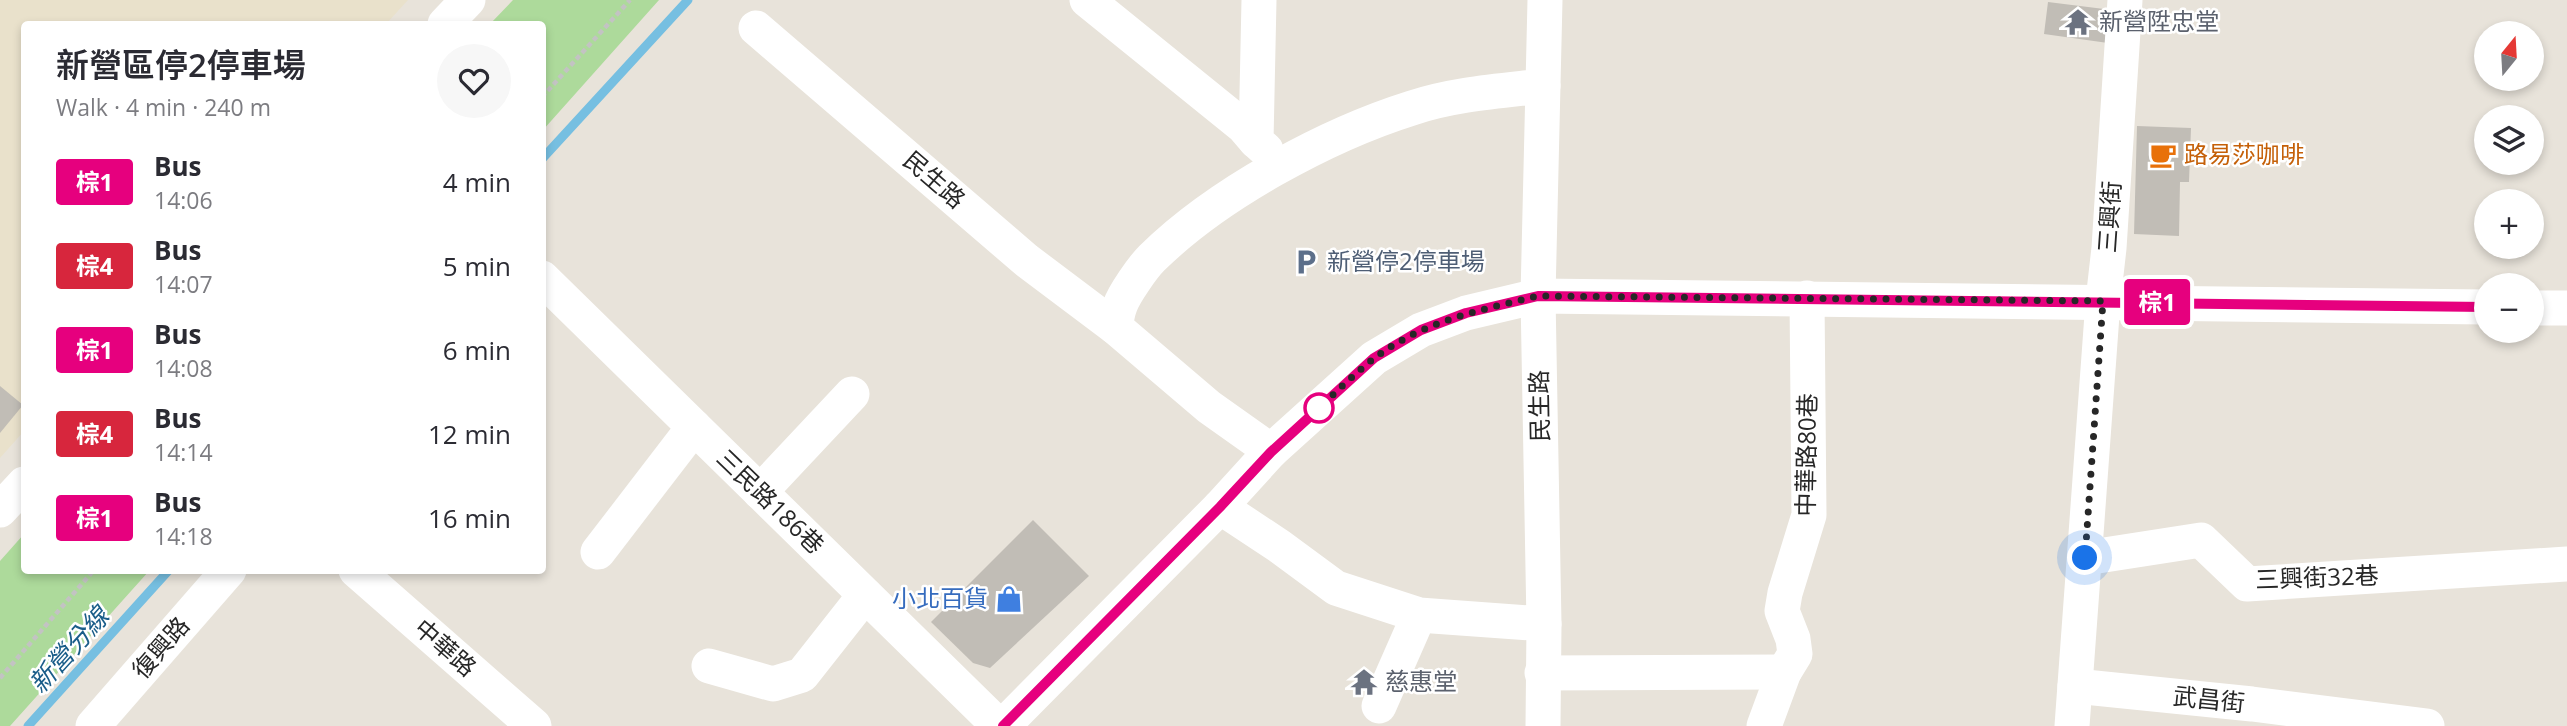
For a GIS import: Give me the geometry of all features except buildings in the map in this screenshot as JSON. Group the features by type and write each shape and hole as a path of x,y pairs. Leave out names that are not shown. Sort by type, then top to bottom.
{"street":[{"path":"449,21 468,0"},
{"path":"1087,0 1244,127 1282,165"},
{"path":"1256,141 1259,0"},
{"name":"民生路","path":"1543,726 1544,624 1538,296 1545,0"},
{"name":"三興街","path":"2071,726 2109,248 2125,0"},
{"name":"民生路","path":"757,28 1026,260 1115,327 1209,407 1271,452"},
{"path":"1115,327 1120,306 1150,259 1211,210 1282,165 1368,124 1414,107 1480,94 1543,86"},
{"name":"三民路186巷","path":"546,282 1001,726"},
{"path":"1001,726 1220,507 1271,452 1374,358 1421,330 1466,313 1538,296 2474,307"},
{"name":"中華路80巷","path":"1764,726 1784,671 1795,654 1793,639 1782,611 1809,516 1807,298"},
{"path":"2544,308 2567,308"},
{"path":"760,492 852,394"},
{"path":"598,552 694,427"},
{"path":"0,510 21,487"},
{"path":"1220,507 1336,588 1419,615 1544,624"},
{"name":"三興街32巷","path":"2085,558 2201,540 2247,584 2567,565"},
{"name":"復興路","path":"93,726 226,574"},
{"name":"中華路","path":"361,574 534,726"},
{"path":"709,666 774,684 802,675 865,595"},
{"path":"1379,706 1419,615"},
{"path":"1542,673 1784,671"},
{"name":"武昌街","path":"2075,686 2252,715 2427,726"}],"path":[{"path":"546,93 630,0"},
{"path":"0,678 91,574"}],"shaded area":[{"path":"0,0 408,0 389,21 21,21 21,434 0,458"}],"green space":[{"path":"513,0 659,0 546,127 546,21 493,21"},
{"path":"21,537 21,574 146,574 10,726 0,726 0,561"}],"waterway":[{"name":"新營分線","path":"546,155 688,0"},
{"name":"新營分線","path":"28,726 165,574"}],"bus line":[{"name":"棕1","path":"1003,726 1271,452 1374,358 1421,330 1466,313 1538,296 2474,307"}],"place":[{"name":"新營陞忠堂","path":"2078,22"},
{"name":"路易莎咖啡","path":"2163,155"},
{"name":"新營停2停車場","path":"1306,262"},
{"name":"小北百貨","path":"1009,599"},
{"name":"慈惠堂","path":"1364,682"}],"route":[{"path":"1319,408 1312,414 1374,358 1421,330 1466,313 1538,296 2103,301 2085,558"}]}
